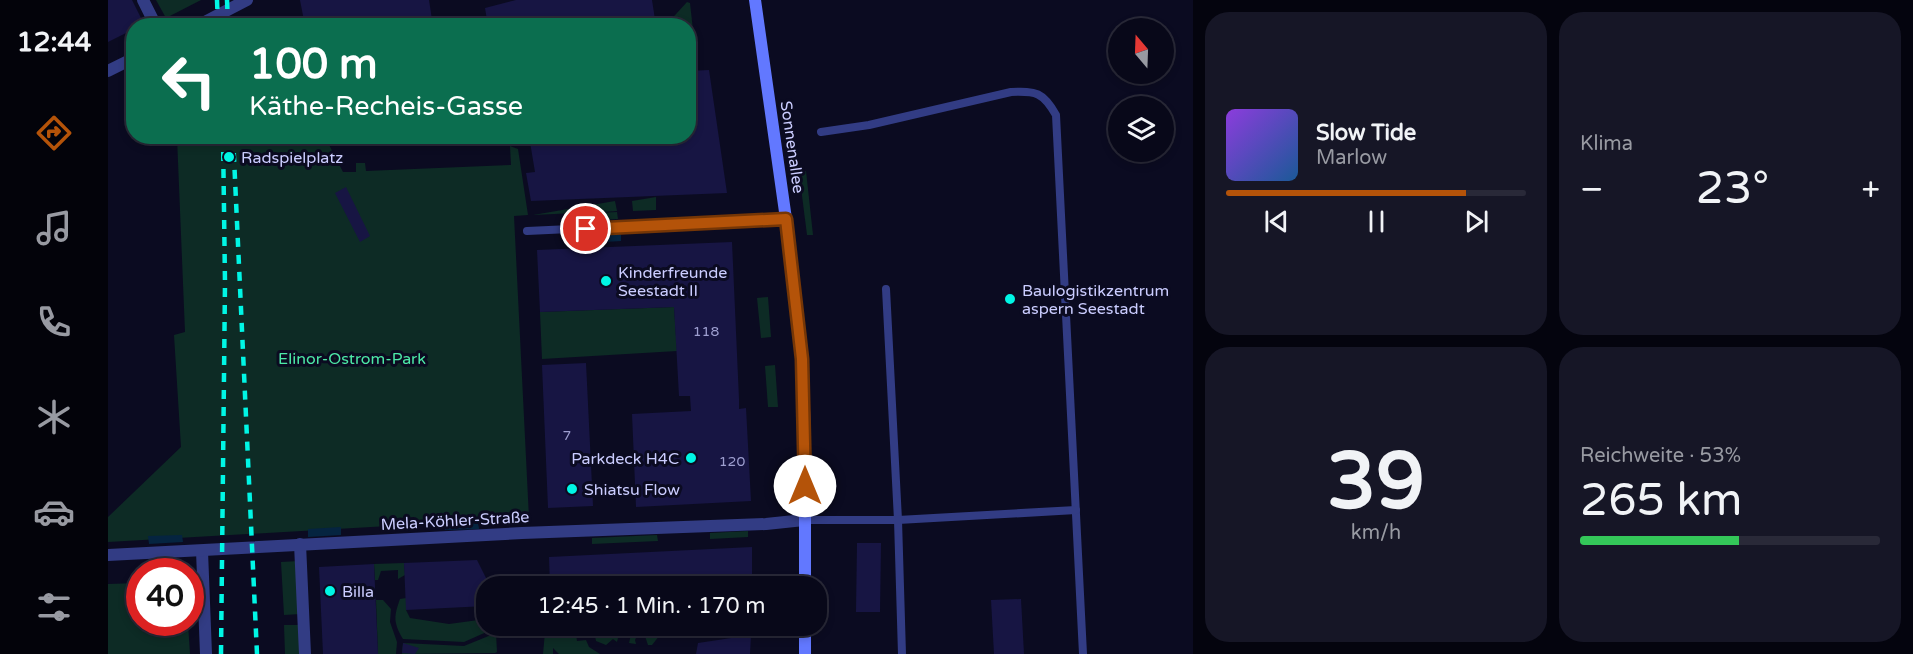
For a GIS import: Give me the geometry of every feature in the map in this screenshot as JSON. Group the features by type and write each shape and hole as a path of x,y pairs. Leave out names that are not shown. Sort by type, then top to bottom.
{"street":[{"path":"143,0 152,18"},
{"path":"212,18 247,0"},
{"name":"Sonnenallee","path":"755,0 786,219 802,359 805,425 805,576"},
{"path":"108,71 126,62"},
{"name":"Mela-Köhler-Straße","path":"108,555 522,533 766,524 804,520"},
{"path":"300,544 305,654"},
{"path":"202,551 206,654"},
{"path":"805,636 805,654"}],"lane":[{"path":"821,132 869,125 1011,92 1028,91 1041,94 1056,115 1083,654"},
{"path":"527,231 786,219"},
{"path":"886,288 898,520 902,654"},
{"path":"804,520 898,520 1076,510"}],"green space":[{"path":"156,0 201,0 166,18"},
{"path":"687,2 690,3 692,18 672,18"},
{"name":"Elinor-Ostrom-Park","path":"177,144 329,144 343,172 356,172 356,163 365,163 366,171 511,165 510,146 518,149 528,215 514,216 529,518 108,542 108,517 181,447 174,335 185,332"},
{"path":"806,171 813,235 807,235 799,172"},
{"path":"656,197 656,210 633,211 632,201"},
{"path":"615,201 617,211 577,214 617,212 618,219 576,221 575,213 533,215"},
{"path":"768,297 771,337 761,338 757,298"},
{"path":"674,307 677,351 542,359 540,312"},
{"path":"775,365 778,407 768,407 765,366"},
{"path":"748,531 748,537 710,539 710,533"},
{"path":"657,535 658,541 592,544 592,538"},
{"path":"299,561 301,614 284,615 281,562"},
{"path":"404,563 405,575 398,579 398,570 381,571 378,580 375,580 374,564"},
{"path":"126,583 126,636 189,636 190,654 108,654 108,584"},
{"path":"406,598 406,610 410,618 449,624 476,620 478,636 464,642 403,639 396,623 400,599"},
{"path":"376,600 383,600 391,609 390,622 397,642 396,654 378,654"},
{"path":"284,625 302,625 303,654 285,654"},
{"path":"489,636 496,636 497,652 495,653 402,654 403,643 464,646"},
{"path":"545,636 576,636 577,641 586,640 589,647 600,654 559,654 553,648 553,654 543,654"},
{"path":"595,636 618,636 617,642 613,639 606,645 596,641"},
{"path":"631,636 645,636 636,638 636,644 629,643"},
{"path":"645,636 659,636 652,645 648,645"}],"water":[{"path":"621,234 621,241 588,243 588,235"},
{"path":"478,521 479,529 445,530 445,523"},
{"path":"341,527 341,535 308,537 308,529"},
{"path":"182,535 183,542 149,544 148,536"}],"building":[{"path":"108,0 132,0 141,18 126,18 126,33 108,42"},
{"path":"300,0 429,0 432,18 303,18"},
{"path":"516,0 652,0 655,18 487,18 485,8"},
{"path":"709,70 727,193 531,201 526,173 535,172 530,144 696,144 696,71"},
{"path":"346,187 370,236 360,242 335,193"},
{"path":"732,242 739,409 746,408 751,501 636,507 632,414 691,411 690,396 679,396 674,307 540,312 537,250"},
{"path":"586,363 593,506 548,508 542,365"},
{"path":"857,543 881,543 880,612 856,612"},
{"path":"752,547 752,576 550,576 549,557"},
{"path":"477,560 485,576 476,576 476,606 406,610 404,563"},
{"path":"374,564 378,654 323,654 319,567"},
{"path":"1021,599 1024,654 994,654 991,600"},
{"path":"751,636 750,654 696,654 698,643"},
{"path":"403,643 419,648 415,654 402,653"}],"railway":[{"path":"217,0 218,18"},
{"path":"227,0 228,18"},
{"path":"221,654 225,283 223,144"},
{"path":"233,144 257,654"}],"place":[{"name":"Radspielplatz","path":"229,157"},
{"name":"Kinderfreunde Seestadt II","path":"606,281"},
{"name":"Baulogistikzentrum aspern Seestadt","path":"1010,299"},
{"name":"Parkdeck H4C","path":"691,458"},
{"name":"Shiatsu Flow","path":"572,489"},
{"name":"Billa","path":"330,591"}],"route":[{"path":"586,229 786,219 802,359 805,486"}]}
